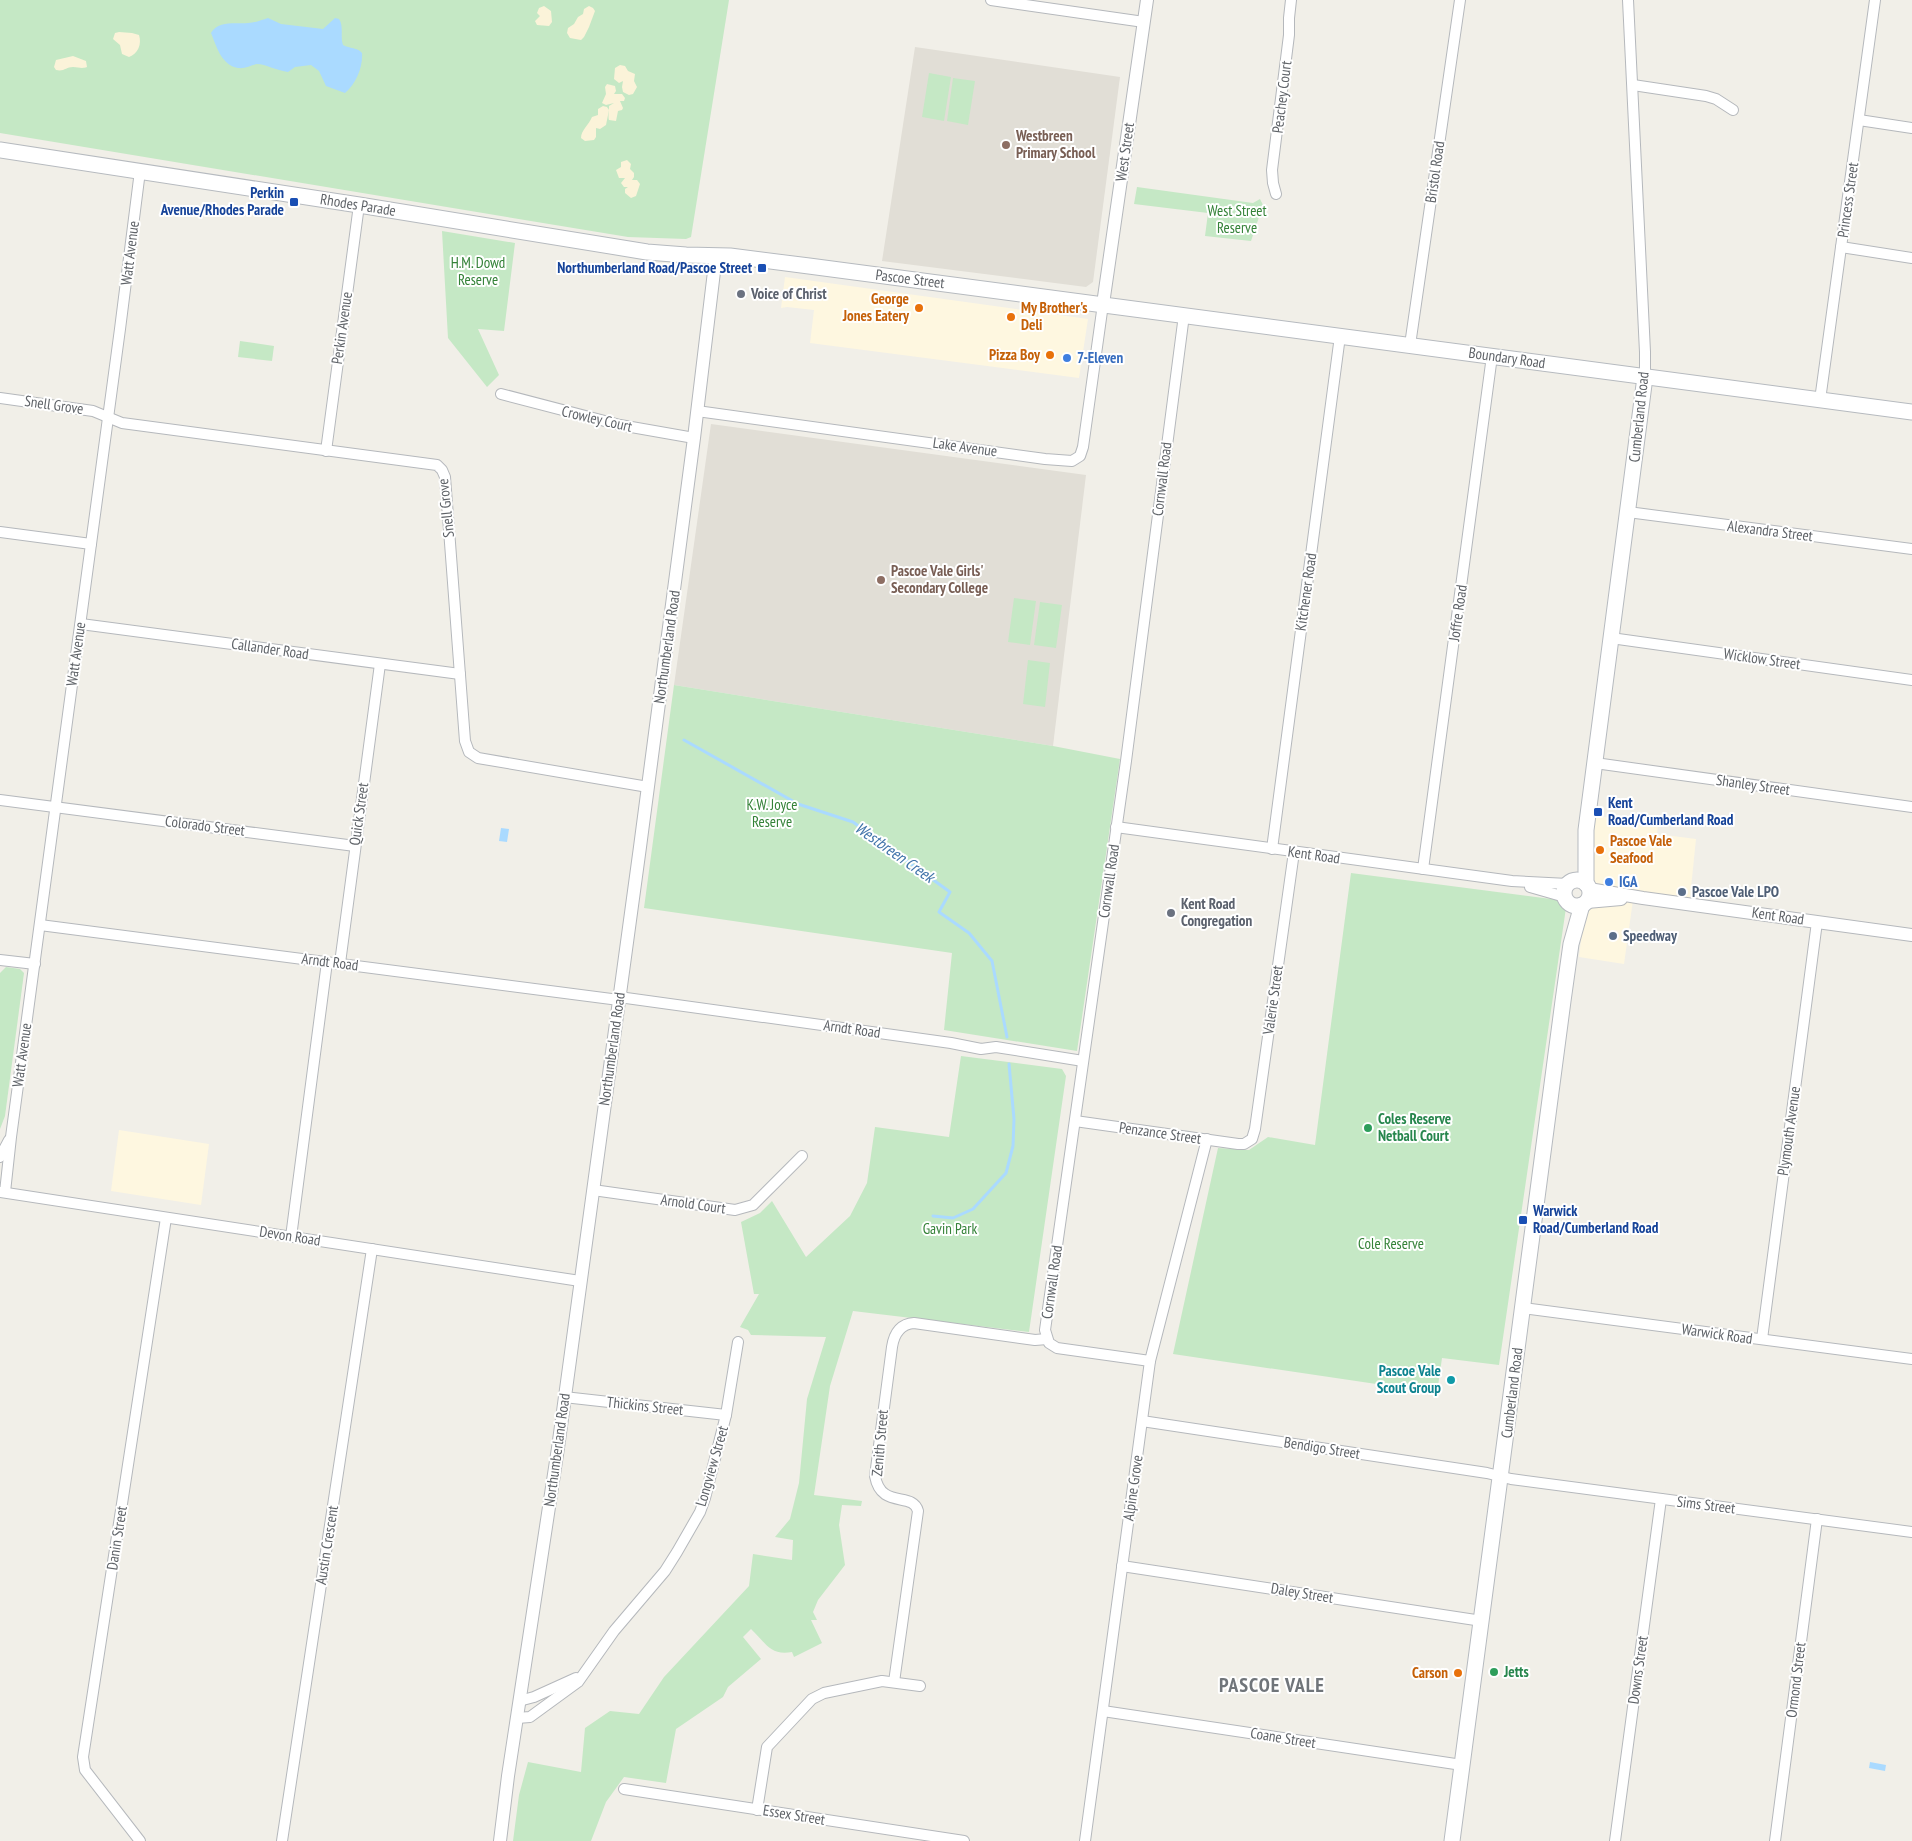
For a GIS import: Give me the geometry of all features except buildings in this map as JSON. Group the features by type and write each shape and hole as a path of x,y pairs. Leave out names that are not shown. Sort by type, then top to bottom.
{"main road":[{"name":"Rhodes Parade","path":"0,150 359,205 646,252 716,255"},
{"name":"Pascoe Street","path":"716,255 1103,304"},
{"name":"Boundary Road","path":"1103,304 1912,412"},
{"name":"Cumberland Road","path":"1452,1841 1645,377"}],"street":[{"path":"991,0 1144,22"},
{"name":"West Street","path":"1103,304 1147,0"},
{"name":"Peachey Court","path":"1276,194 1272,170 1290,35 1291,0"},
{"name":"Bristol Road","path":"1410,345 1460,0"},
{"name":"Cumberland Road","path":"1628,0 1645,377"},
{"name":"Princess Street","path":"1820,400 1875,0"},
{"path":"1632,85 1706,96 1716,99 1732,110"},
{"path":"1859,120 1912,128"},
{"name":"Watt Avenue","path":"2,1192 81,624 140,171"},
{"name":"Perkin Avenue","path":"326,451 359,205"},
{"path":"1841,247 1912,258"},
{"name":"Northumberland Road","path":"500,1841 564,1397 648,787 716,255"},
{"name":"Lake Avenue","path":"697,411 1045,459 1072,461 1080,456 1082,447 1103,304"},
{"name":"Cornwall Road","path":"1150,1361 1066,1350 1052,1345 1047,1339 1046,1324 1116,827 1184,315"},
{"name":"Kitchener Road","path":"1272,849 1340,336"},
{"name":"Joffre Road","path":"1423,869 1492,356"},
{"name":"Crowley Court","path":"501,394 620,426 694,438"},
{"name":"Snell Grove","path":"0,398 93,411 122,423 433,464 442,470 445,477 465,741 468,752 478,758 648,787"},
{"name":"Alexandra Street","path":"1628,512 1912,549"},
{"path":"0,532 91,544"},
{"name":"Callander Road","path":"81,624 460,674"},
{"name":"Wicklow Street","path":"1611,638 1912,680"},
{"name":"Quick Street","path":"340,963 380,664"},
{"name":"Shanley Street","path":"1595,764 1912,807"},
{"name":"Colorado Street","path":"0,800 355,846"},
{"name":"Kent Road","path":"1116,827 1512,881 1577,893 1643,898 1912,935"},
{"name":"Valerie Street","path":"1244,1144 1252,1139 1254,1129 1294,852"},
{"name":"Plymouth Avenue","path":"1762,1339 1817,922"},
{"name":"Arndt Road","path":"40,925 619,998 975,1048 996,1046 1083,1061"},
{"path":"0,960 35,964"},
{"path":"291,1237 327,962"},
{"name":"Penzance Street","path":"1075,1121 1244,1144"},
{"name":"Watt Avenue","path":"0,1157 11,1137"},
{"name":"Alpine Grove","path":"1085,1841 1150,1361 1207,1139"},
{"name":"Arnold Court","path":"593,1190 735,1210 753,1205 802,1156"},
{"name":"Devon Road","path":"2,1192 580,1281"},
{"name":"Danin Street","path":"140,1841 86,1770 83,1757 166,1218"},
{"name":"Austin Crescent","path":"282,1841 372,1249"},
{"name":"Warwick Road","path":"1523,1308 1912,1359"},
{"name":"Zenith Street","path":"894,1682 918,1511 914,1503 884,1494 880,1490 875,1476 892,1348 896,1333 905,1325 914,1323 1035,1340 1047,1339"},
{"name":"Longview Street","path":"517,1718 530,1717 573,1687 614,1631 665,1571 677,1552 700,1512 705,1498 726,1416 738,1342"},
{"name":"Thickins Street","path":"564,1397 726,1416"},
{"name":"Bendigo Street","path":"1142,1421 1501,1476"},
{"name":"Sims Street","path":"1501,1476 1912,1532"},
{"name":"Downs Street","path":"1615,1841 1661,1499"},
{"name":"Ormond Street","path":"1775,1841 1817,1519"},
{"name":"Daley Street","path":"1122,1566 1482,1620"},
{"name":"Longview Street","path":"520,1701 566,1684 583,1673"},
{"path":"758,1810 766,1747 812,1698 844,1688 882,1681 920,1686"},
{"name":"Coane Street","path":"1103,1711 1462,1765"},
{"name":"Essex Street","path":"624,1789 964,1841"}],"shaded area":[{"name":"Westbreen Primary School","path":"915,47 1120,77 1093,282 1086,287 882,261"},
{"path":"785,277 1088,319 1079,378 810,343 814,310 781,308"},
{"name":"Pascoe Vale Girls' Secondary College","path":"711,424 1086,475 1053,746 674,685"},
{"path":"1596,816 1658,824 1657,834 1696,839 1690,898 1634,893 1624,964 1579,957"},
{"path":"119,1130 209,1144 201,1205 111,1191"}],"green space":[{"path":"0,0 729,0 691,237 686,239 628,237 0,133"},
{"path":"929,73 951,77 944,121 922,117"},
{"path":"953,78 975,81 968,125 947,121"},
{"name":"West Street Reserve","path":"1137,187 1253,203 1260,199 1263,205 1251,241 1205,236 1208,213 1134,204"},
{"name":"H.M. Dowd Reserve","path":"442,231 515,243 504,331 478,329 499,375 487,387 448,338"},
{"path":"240,341 274,346 272,361 238,357"},
{"path":"1014,598 1036,601 1030,645 1008,642"},
{"path":"1040,602 1062,605 1056,648 1034,645"},
{"path":"1028,660 1050,663 1045,707 1023,704"},
{"name":"K.W. Joyce Reserve","path":"674,685 1053,746 1120,759 1077,1051 944,1030 952,953 644,908"},
{"name":"Cole Reserve","path":"1351,873 1567,901 1499,1365 1442,1358 1437,1393 1173,1354 1218,1148 1249,1150 1268,1137 1315,1145"},
{"path":"6,967 20,969 24,973 5,1116 0,1129 0,973"},
{"name":"Gavin Park","path":"961,1056 1062,1069 1066,1076 1029,1332 853,1311 830,1386 814,1495 862,1501 861,1506 842,1505 839,1525 845,1565 818,1600 813,1612 817,1620 811,1620 822,1643 794,1657 792,1652 785,1653 773,1650 751,1629 743,1637 761,1659 728,1687 723,1697 676,1729 666,1783 624,1777 606,1802 591,1841 513,1841 519,1795 528,1762 581,1772 585,1728 610,1711 639,1714 664,1677 749,1586 753,1554 792,1560 793,1540 775,1537 790,1519 799,1483 807,1399 826,1337 751,1335 748,1330 740,1327 759,1294 754,1294 741,1222 760,1213 772,1201 806,1257 850,1216 867,1183 875,1127 949,1137"}],"sand":[{"path":"544,6 551,11 552,22 549,26 537,25 535,21 540,16 537,13 539,8"},
{"path":"589,6 595,11 584,37 581,40 570,38 567,33 568,28 574,24 578,17 583,14 584,9"},
{"path":"115,33 139,35 140,42 138,48 132,56 129,57 122,54 120,45 113,39"},
{"path":"73,56 86,61 87,67 71,67 56,70 54,67 56,60"},
{"path":"620,65 625,66 628,71 635,74 634,81 637,87 633,94 629,95 623,92 623,81 619,83 614,79 615,68"},
{"path":"607,84 615,86 616,91 614,94 622,94 625,98 624,101 620,101 623,108 618,111 616,121 609,120 609,106 614,103 606,105 602,103 606,94 605,87"},
{"path":"603,106 609,110 606,125 600,129 596,128 594,140 585,141 581,138 582,132 592,117 598,115 598,109"},
{"path":"627,160 631,164 630,169 634,173 632,180 637,180 640,184 636,196 631,198 625,193 625,189 628,187 624,187 621,183 625,178 619,178 616,170 621,167 621,162"}],"water":[{"path":"268,18 281,24 323,29 335,18 339,19 343,45 362,53 360,69 349,89 345,93 326,86 319,71 311,65 295,67 288,72 260,64 238,68 223,59 211,33 214,29 223,24 251,23"},
{"path":"501,828 509,829 507,842 499,841"},
{"path":"1870,1762 1886,1765 1885,1771 1869,1768"}],"waterway":[{"name":"Westbreen Creek","path":"684,740 798,804 853,822 950,892 939,912 969,933 992,961 1007,1037"},
{"name":"Westbreen Creek","path":"933,1216 953,1218 973,1209 1006,1173 1013,1146 1014,1119 1009,1064"}],"place":[{"name":"Westbreen Primary School","path":"1006,145"},
{"name":"Perkin Avenue/Rhodes Parade","path":"294,202"},
{"name":"Northumberland Road/Pascoe Street","path":"762,268"},
{"name":"Voice of Christ","path":"741,294"},
{"name":"George Jones Eatery","path":"919,308"},
{"name":"My Brother's Deli","path":"1011,317"},
{"name":"Pizza Boy","path":"1050,355"},
{"name":"7-Eleven","path":"1067,358"},
{"name":"Pascoe Vale Girls' Secondary College","path":"881,580"},
{"name":"Kent Road/Cumberland Road","path":"1598,812"},
{"name":"Pascoe Vale Seafood","path":"1600,850"},
{"name":"IGA","path":"1609,882"},
{"name":"Pascoe Vale LPO","path":"1682,892"},
{"name":"Kent Road Congregation","path":"1171,913"},
{"name":"Speedway","path":"1613,936"},
{"name":"Coles Reserve Netball Court","path":"1368,1128"},
{"name":"Warwick Road/Cumberland Road","path":"1523,1220"},
{"name":"Pascoe Vale Scout Group","path":"1451,1380"},
{"name":"Jetts","path":"1494,1672"},
{"name":"Carson","path":"1458,1673"}],"district":[{"name":"PASCOE VALE","path":"1272,1685"}]}
